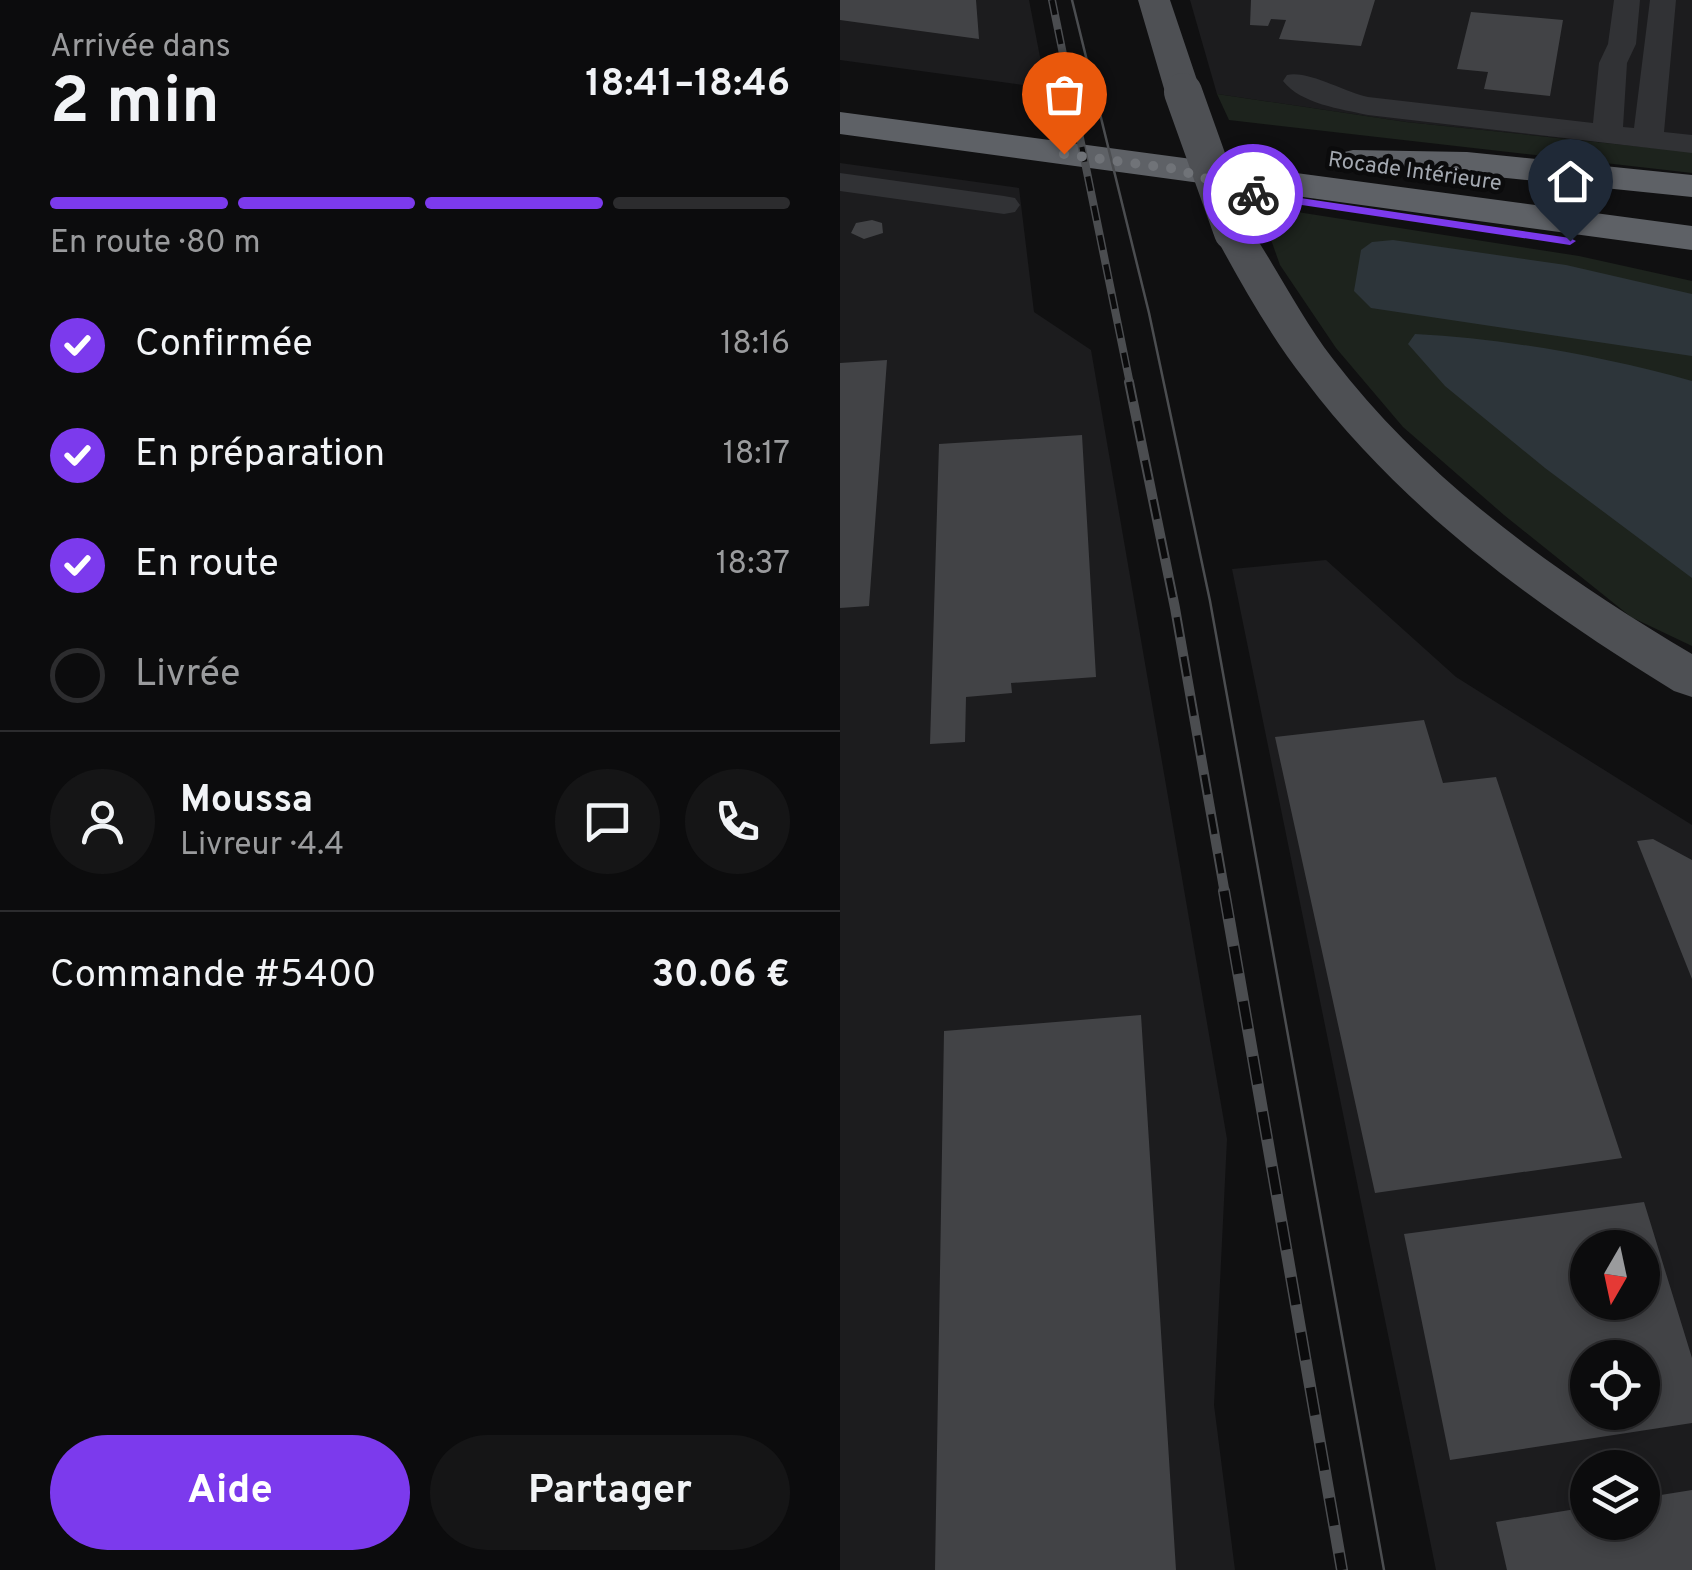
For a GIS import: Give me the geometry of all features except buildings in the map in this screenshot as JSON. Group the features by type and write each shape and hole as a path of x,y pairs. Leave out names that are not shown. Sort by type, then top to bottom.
{"highway":[{"name":"Rocade Intérieure","path":"840,95 1692,206"},
{"path":"840,123 1692,238"},
{"path":"1353,161 1467,163 1692,186"},
{"path":"1176,169 1245,193 1563,240 1692,266"}],"main road":[{"path":"1154,0 1233,232 1264,292 1310,362 1399,461 1521,565 1692,678"}],"street":[{"path":"1606,134 1614,63 1622,44 1627,0"},
{"path":"1648,140 1663,0"},
{"path":"1297,81 1332,98 1368,106 1692,144"},
{"path":"840,182 1004,205"}],"shaded area":[{"path":"840,0 1029,0 1046,88 840,60"},
{"path":"1190,0 1692,0 1692,152 1406,122 1217,94"},
{"path":"1217,94 1406,122 1692,152 1692,173 1229,120"},
{"path":"840,163 1019,188 1034,312 1091,350 1227,1139 1214,1405 1235,1570 840,1570"},
{"path":"1259,206 1579,256 1692,281 1692,646 1631,617 1403,427 1336,348 1280,265"},
{"path":"1393,240 1566,265 1692,294 1692,356 1371,308 1354,291 1361,250 1372,242"},
{"path":"1415,334 1555,350 1692,381 1692,578 1545,468 1445,386 1408,344"},
{"path":"1326,560 1456,677 1692,825 1692,1570 1436,1570 1232,569"}],"tram line":[{"path":"1072,0 1149,313 1210,601 1384,1570"}],"railway":[{"path":"1052,0 1130,384"},
{"path":"1129,382 1175,608 1225,894"},
{"path":"1224,891 1342,1570"}],"way so far":[{"path":"1064,154 1176,169 1253,194"}],"route":[{"path":"1253,194 1570,241"}]}
